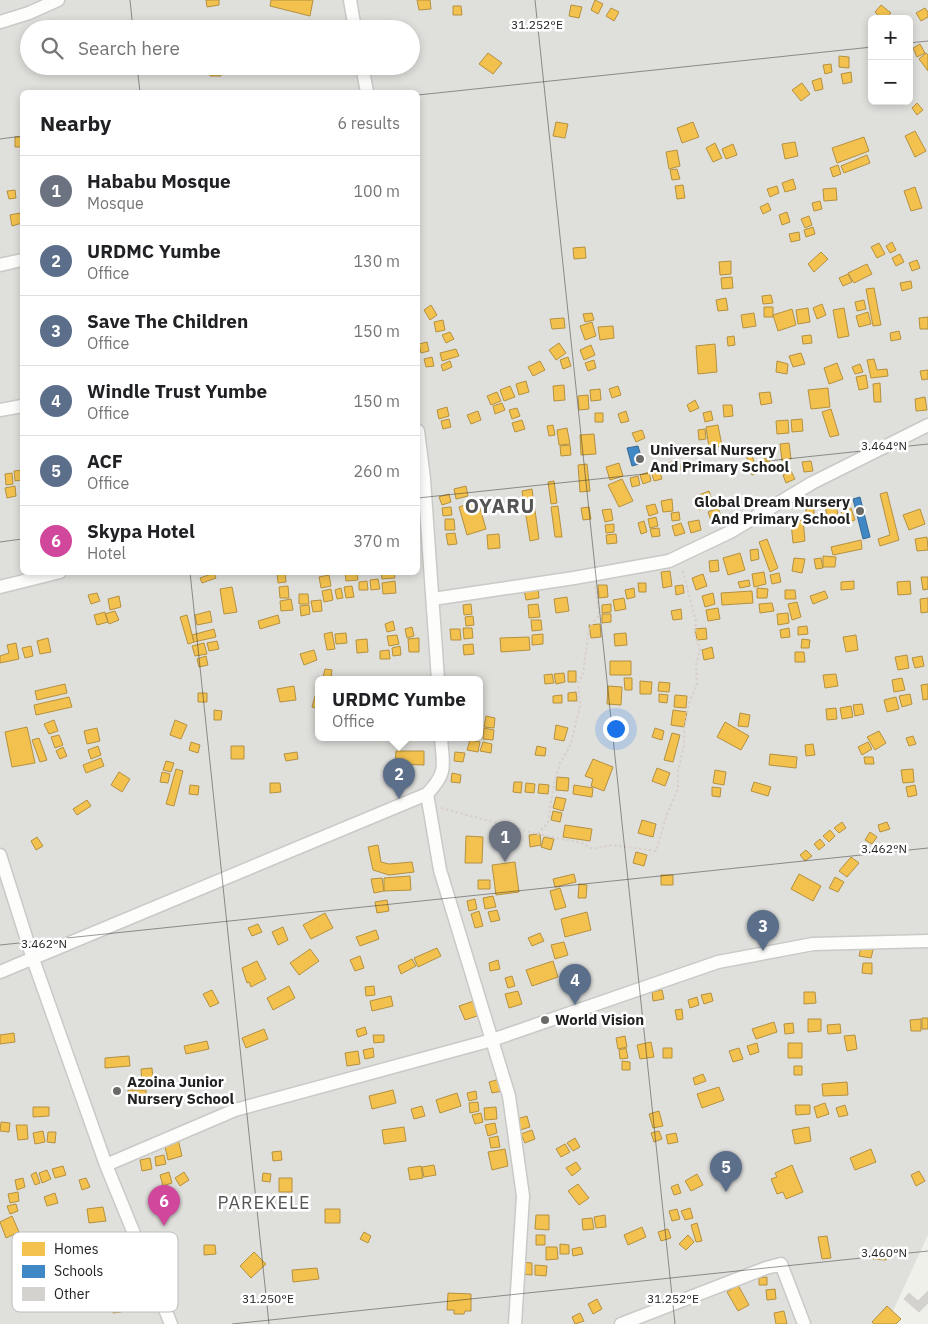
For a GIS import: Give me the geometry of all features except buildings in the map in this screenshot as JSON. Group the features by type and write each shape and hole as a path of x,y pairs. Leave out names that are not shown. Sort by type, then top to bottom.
{"street":[{"path":"0,22 29,13 58,0"},
{"path":"350,0 353,20"},
{"path":"364,75 367,90"},
{"path":"0,265 20,260"},
{"path":"0,410 20,406"},
{"path":"433,599 586,576 669,561 730,532 812,483 928,425"},
{"path":"420,463 433,599 438,676"},
{"path":"0,587 48,575"},
{"path":"0,972 427,794 440,781 443,768 441,741"},
{"path":"427,794 440,870 509,1096 522,1196 515,1324"},
{"path":"0,855 33,959 106,1165 133,1232"},
{"path":"106,1165 235,1110 492,1040 718,962 813,944 928,941"},
{"path":"621,1324 766,1268 781,1264 804,1324"},
{"path":"166,1312 171,1324"}],"path":[{"path":"427,794 443,810 557,839 572,840 592,849 611,845 656,851 667,814 678,789 678,770 684,746 684,730 689,703 697,684 696,665 700,649 695,636 696,621 679,556"},
{"path":"537,834 548,823 554,783 560,763 572,744 580,706 578,683 583,674 589,628 599,615 596,589 586,576"}],"shaded area":[{"path":"0,0 928,0 928,1235 887,1324 0,1324"}],"place":[{"name":"Universal Nursery And Primary School","path":"640,459"},
{"name":"Global Dream Nursery And Primary School","path":"860,511"},
{"name":"URDMC Yumbe","path":"399,799"},
{"name":"Hababu Mosque","path":"505,862"},
{"name":"Save The Children","path":"763,951"},
{"name":"Windle Trust Yumbe","path":"575,1005"},
{"name":"World Vision","path":"545,1020"},
{"name":"Azoina Junior Nursery School","path":"117,1091"},
{"name":"ACF","path":"726,1192"},
{"name":"Skypa Hotel","path":"164,1226"}],"district":[{"name":"OYARU","path":"500,506"},
{"name":"PAREKELE","path":"264,1203"}]}
